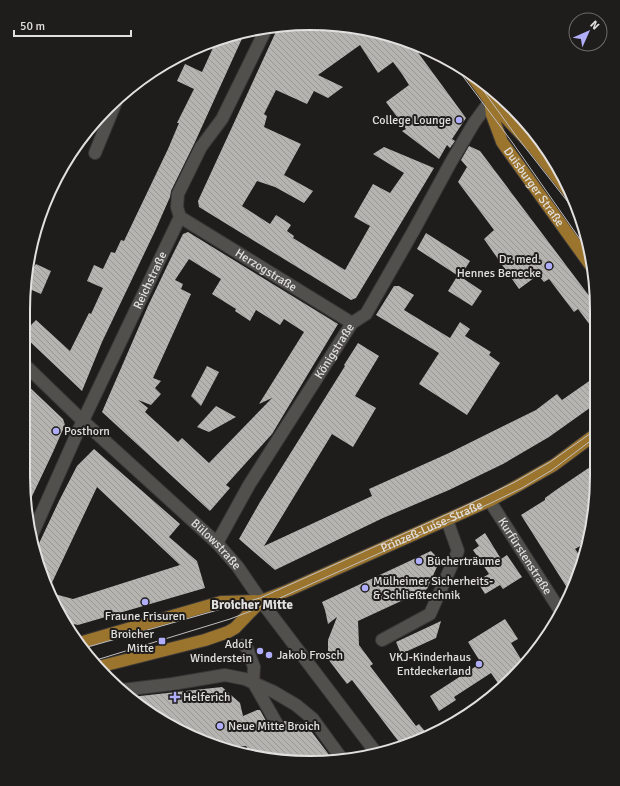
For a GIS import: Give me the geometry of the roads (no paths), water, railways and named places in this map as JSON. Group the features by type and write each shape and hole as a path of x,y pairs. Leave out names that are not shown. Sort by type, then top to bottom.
{"main road":[{"name":"Duisburger Straße","path":"481,89 490,101 534,148 553,173"},
{"name":"Duisburger Straße","path":"490,101 492,115 502,142 586,258"},
{"name":"Prinzeß-Luise-Straße","path":"84,641 221,602 261,601 289,590 490,500 554,465 590,438"},
{"name":"Prinzeß-Luise-Straße","path":"104,666 205,640 228,632 235,628 261,601"}],"street":[{"path":"180,217 177,207 178,194 201,147 222,119 264,34"},
{"name":"Königstraße","path":"217,542 249,486 352,323 366,314 451,162 490,101"},
{"path":"95,153 112,112"},
{"name":"Herzogstraße","path":"180,217 352,323"},
{"name":"Reichstraße","path":"35,529 83,422 180,217"},
{"name":"Bülowstraße","path":"30,370 83,422 217,542 238,567 261,601 372,749"},
{"name":"Kurfürstenstraße","path":"490,500 557,606"},
{"path":"382,640 430,614 458,551 446,520"},
{"path":"244,645 247,648 254,666 253,682 277,724"},
{"path":"128,689 225,675 246,679 291,702 313,719 339,754"}],"tram line":[{"path":"462,75 512,142 581,240"},
{"path":"483,90 517,137 569,204"},
{"path":"89,647 260,598 459,509 515,482 550,462 590,434"},
{"path":"98,659 230,619 251,611 522,488 552,470 590,441"}],"place":[{"name":"College Lounge","path":"459,120"},
{"name":"Dr. med. Hennes Benecke","path":"549,266"},
{"name":"Posthorn","path":"56,431"},
{"name":"Bücherträume","path":"419,561"},
{"name":"Mülheimer Sicherheits- & Schließtechnik","path":"365,588"},
{"name":"Fraune Frisuren","path":"145,602"},
{"name":"Broicher Mitte","path":"162,641"},
{"name":"Adolf Winderstein","path":"260,651"},
{"name":"Jakob Frosch","path":"269,655"},
{"name":"VKJ-Kinderhaus Entdeckerland","path":"479,664"},
{"name":"Helferich","path":"175,697"},
{"name":"Neue Mitte Broich","path":"220,726"}],"district":[{"name":"Broicher Mitte","path":"252,605"}]}
